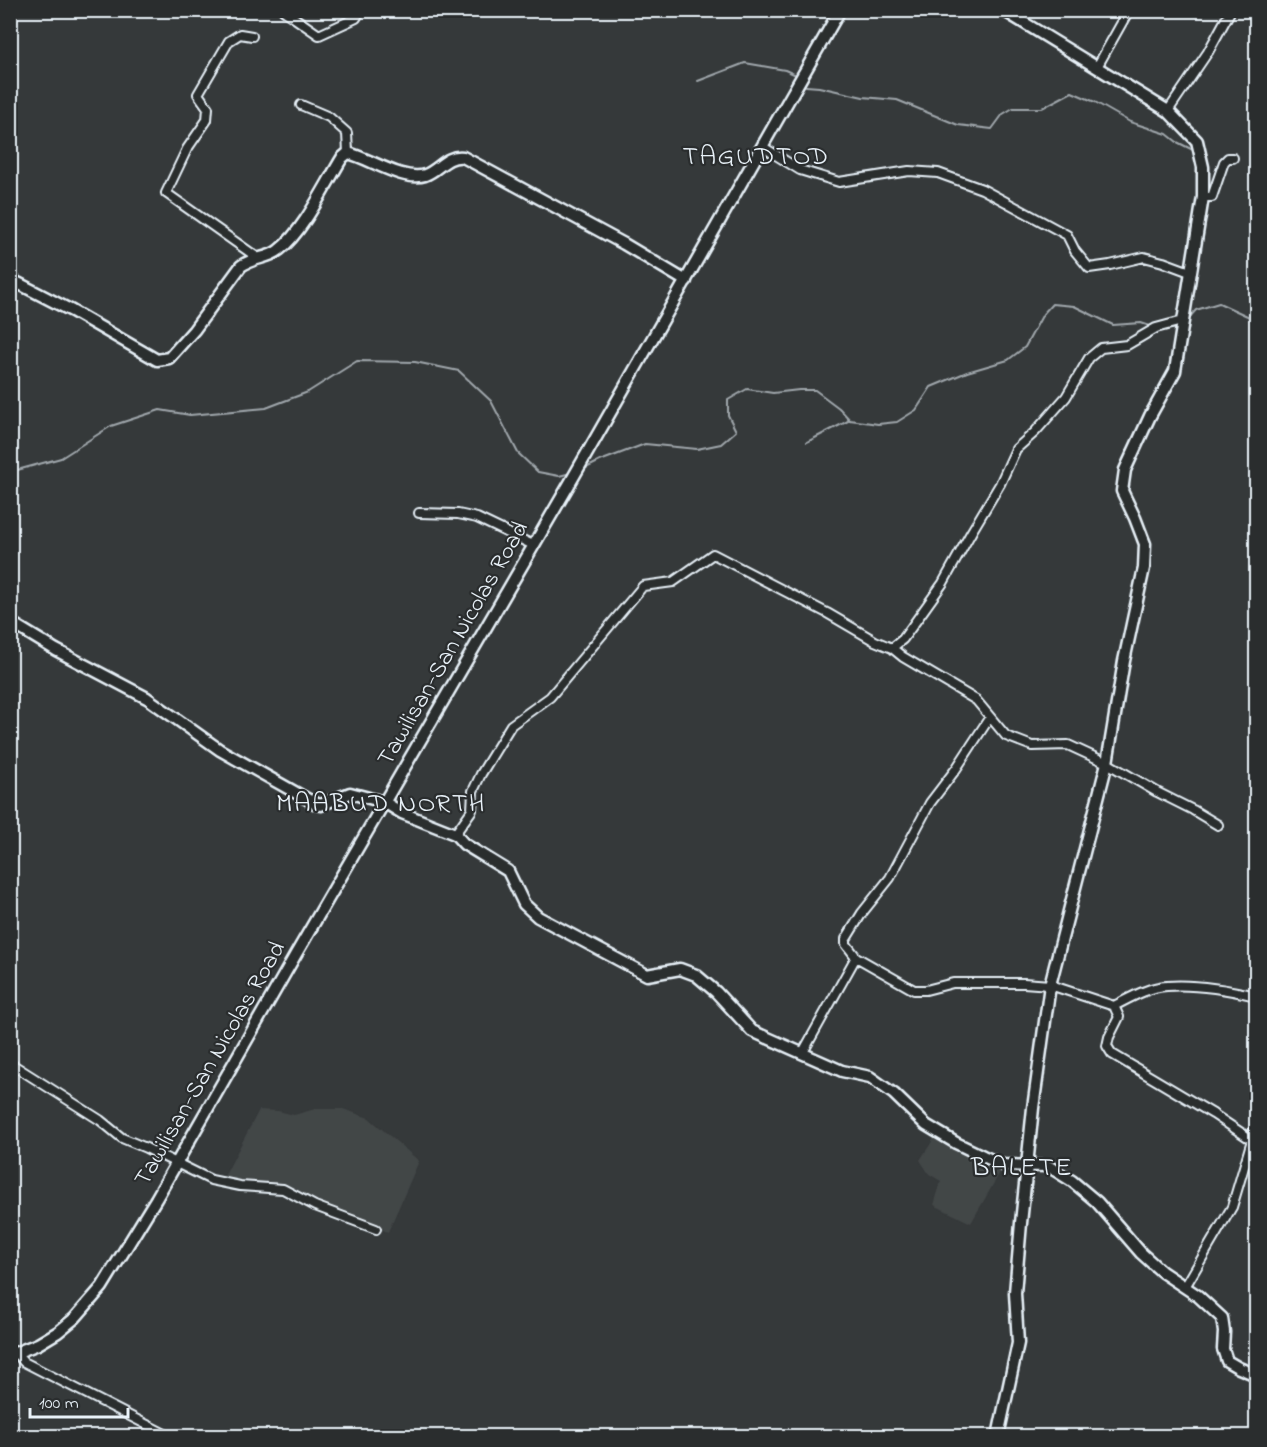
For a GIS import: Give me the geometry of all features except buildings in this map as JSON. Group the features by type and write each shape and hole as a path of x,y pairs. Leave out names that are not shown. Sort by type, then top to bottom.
{"street":[{"path":"283,10 319,35 356,18 361,10"},
{"name":"Tawilisan-San Nicolas Road","path":"13,1354 38,1344 58,1332 75,1318 102,1287 570,483 840,10"},
{"path":"998,1437 1018,1343 1015,1293 1026,1167 1050,985 1107,763 1124,661 1144,568 1145,544 1136,518 1122,491 1125,470 1150,416 1175,371 1203,196 1203,167 1197,141 1168,111 1003,10"},
{"path":"1097,67 1129,10"},
{"path":"1168,111 1208,52 1231,10"},
{"path":"252,36 240,34 229,41 198,94 208,108 207,120 187,149 166,193 258,258"},
{"path":"301,105 329,117 347,133 348,153"},
{"path":"763,147 800,170 839,182 909,171 938,173 982,189 1067,235 1076,252 1089,268 1144,257 1190,272"},
{"path":"10,279 72,310 158,360 164,360 169,358 194,330 241,266 258,258 273,255 288,244 342,158 348,153"},
{"path":"348,153 383,168 424,176 449,159 463,157 624,244 686,281"},
{"path":"1203,196 1212,197 1224,162 1228,158 1233,158"},
{"path":"892,648 903,639 943,583 1000,484 1016,449 1035,432 1066,397 1089,358 1101,348 1127,345 1156,328 1182,321"},
{"path":"419,513 458,514 477,518 533,545"},
{"path":"455,834 472,810 472,791 511,725 549,698 643,586 673,582 713,554 892,648 903,657 976,699 1006,736 1032,746 1068,745 1107,763 1218,825"},
{"path":"10,622 56,650 147,698 220,750 316,804 321,805 350,793 384,802 402,813 455,834 464,844 508,871 524,904 538,917 647,975 680,969 696,975 716,992 752,1031 842,1071 870,1077 894,1094 926,1125 956,1143 1003,1165 1048,1166 1072,1181 1097,1202 1141,1253 1222,1318 1223,1349 1227,1361 1257,1375"},
{"path":"990,717 956,769 930,803 890,878 846,939 846,944 856,957 914,990 926,990 953,983 1050,985 1114,1006 1139,993 1166,986 1228,989 1257,996"},
{"path":"802,1054 856,957"},
{"path":"1114,1006 1119,1017 1107,1046 1112,1054 1252,1140"},
{"path":"10,1063 100,1120 122,1138 175,1164 211,1180 240,1186 283,1189 315,1206 376,1229"},
{"path":"1185,1287 1232,1207 1257,1124"},
{"path":"13,1354 24,1362 169,1437"}],"shaded area":[{"path":"315,1109 343,1109 369,1118 419,1161 388,1232 323,1206 284,1187 223,1179 259,1110 294,1115"},
{"path":"935,1137 1002,1169 971,1223 934,1205 941,1181 929,1174 920,1160"}],"waterway":[{"path":"698,81 745,63 785,70 794,74"},
{"path":"806,86 863,97 897,100 958,125 992,129 1003,114 1013,108 1042,108 1072,92 1130,122 1167,134 1193,150"},
{"path":"1187,320 1196,310 1219,303 1256,320"},
{"path":"582,470 645,444 697,449 721,444 736,431 728,415 728,400 747,389 773,393 815,390 839,408 850,420 878,424 897,422 916,410 931,387 967,372 1008,360 1025,347 1043,314 1052,304 1074,306 1113,325 1141,323 1150,326"},
{"path":"1167,329 1173,329"},
{"path":"10,472 61,458 111,426 160,410 190,415 266,408 308,392 357,361 415,362 459,371 491,401 518,453 538,472 559,476 571,473"},
{"path":"807,442 850,420"}],"district":[{"name":"TAGUDTOD","path":"756,155"},
{"name":"MAABUD NORTH","path":"381,802"},
{"name":"BALETE","path":"1022,1166"}]}
